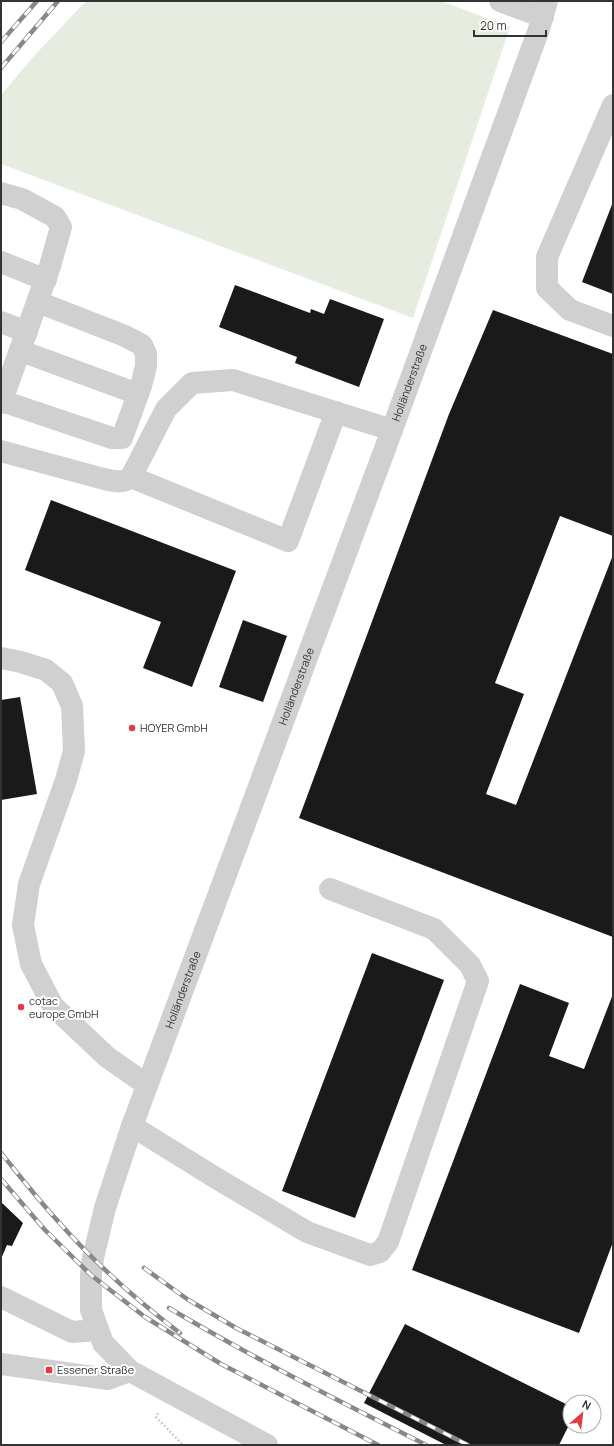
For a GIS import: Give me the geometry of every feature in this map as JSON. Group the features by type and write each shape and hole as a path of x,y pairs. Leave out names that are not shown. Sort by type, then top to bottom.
{"street":[{"path":"500,1 545,9"},
{"name":"Holländerstraße","path":"128,1370 103,1343 91,1310 90,1284 105,1208 147,1085 392,430 545,9"},
{"path":"613,106 547,257 547,288 570,310 613,326"},
{"path":"1,193 22,199 54,217 61,227 46,280 38,302 24,342 2,395 112,438 122,438 138,394 146,366 146,354 142,344 38,302"},
{"path":"1,262 46,280"},
{"path":"1,322 24,342 138,394"},
{"path":"1,451 104,479 121,482 126,481 131,477 166,409 192,383 233,380 392,430"},
{"path":"131,477 288,541 336,412"},
{"path":"1,658 46,670 62,683 72,706 74,751 66,780 29,884 23,925 31,964 53,1006 107,1057 147,1085"},
{"path":"132,1126 307,1232 370,1255 380,1252 388,1242 478,981 470,965 434,929 330,889"},
{"path":"1,1297 72,1332 98,1330"},
{"path":"1,1364 108,1379 128,1370 267,1445"}],"path":[{"path":"169,1393 156,1417 183,1445"}],"shaded area":[{"path":"86,1 441,1 510,27 413,318 1,164 1,95 33,57"}],"building":[{"path":"613,202 613,294 582,282"},
{"path":"235,285 310,313 311,309 324,314 330,299 384,319 359,387 295,363 297,357 219,327"},
{"path":"493,310 613,354 613,536 560,516 495,683 524,694 486,794 516,805 613,555 613,937 299,818 449,414"},
{"path":"51,500 236,571 192,687 143,668 161,622 25,570"},
{"path":"243,620 287,636 263,702 219,687"},
{"path":"20,697 37,794 1,800 1,700"},
{"path":"372,953 444,980 355,1218 282,1191"},
{"path":"520,984 569,1003 549,1056 584,1069 613,994 613,1242 579,1333 412,1270"},
{"path":"1,1202 23,1223 12,1246 7,1245 1,1259"},
{"path":"405,1324 562,1402 562,1434 564,1434 559,1445 446,1445 364,1403"}],"railway":[{"path":"1,42 37,1"},
{"path":"1,68 58,1"},
{"path":"1,1153 49,1211 84,1249 131,1293 180,1333"},
{"path":"1,1179 45,1230 91,1275 145,1317 221,1364 378,1445"},
{"path":"144,1268 187,1299 236,1328 468,1445"},
{"path":"169,1308 264,1362 426,1445"}],"place":[{"name":"HOYER GmbH","path":"132,728"},
{"name":"cotac europe GmbH","path":"21,1007"},
{"name":"Essener Straße","path":"49,1370"}]}
